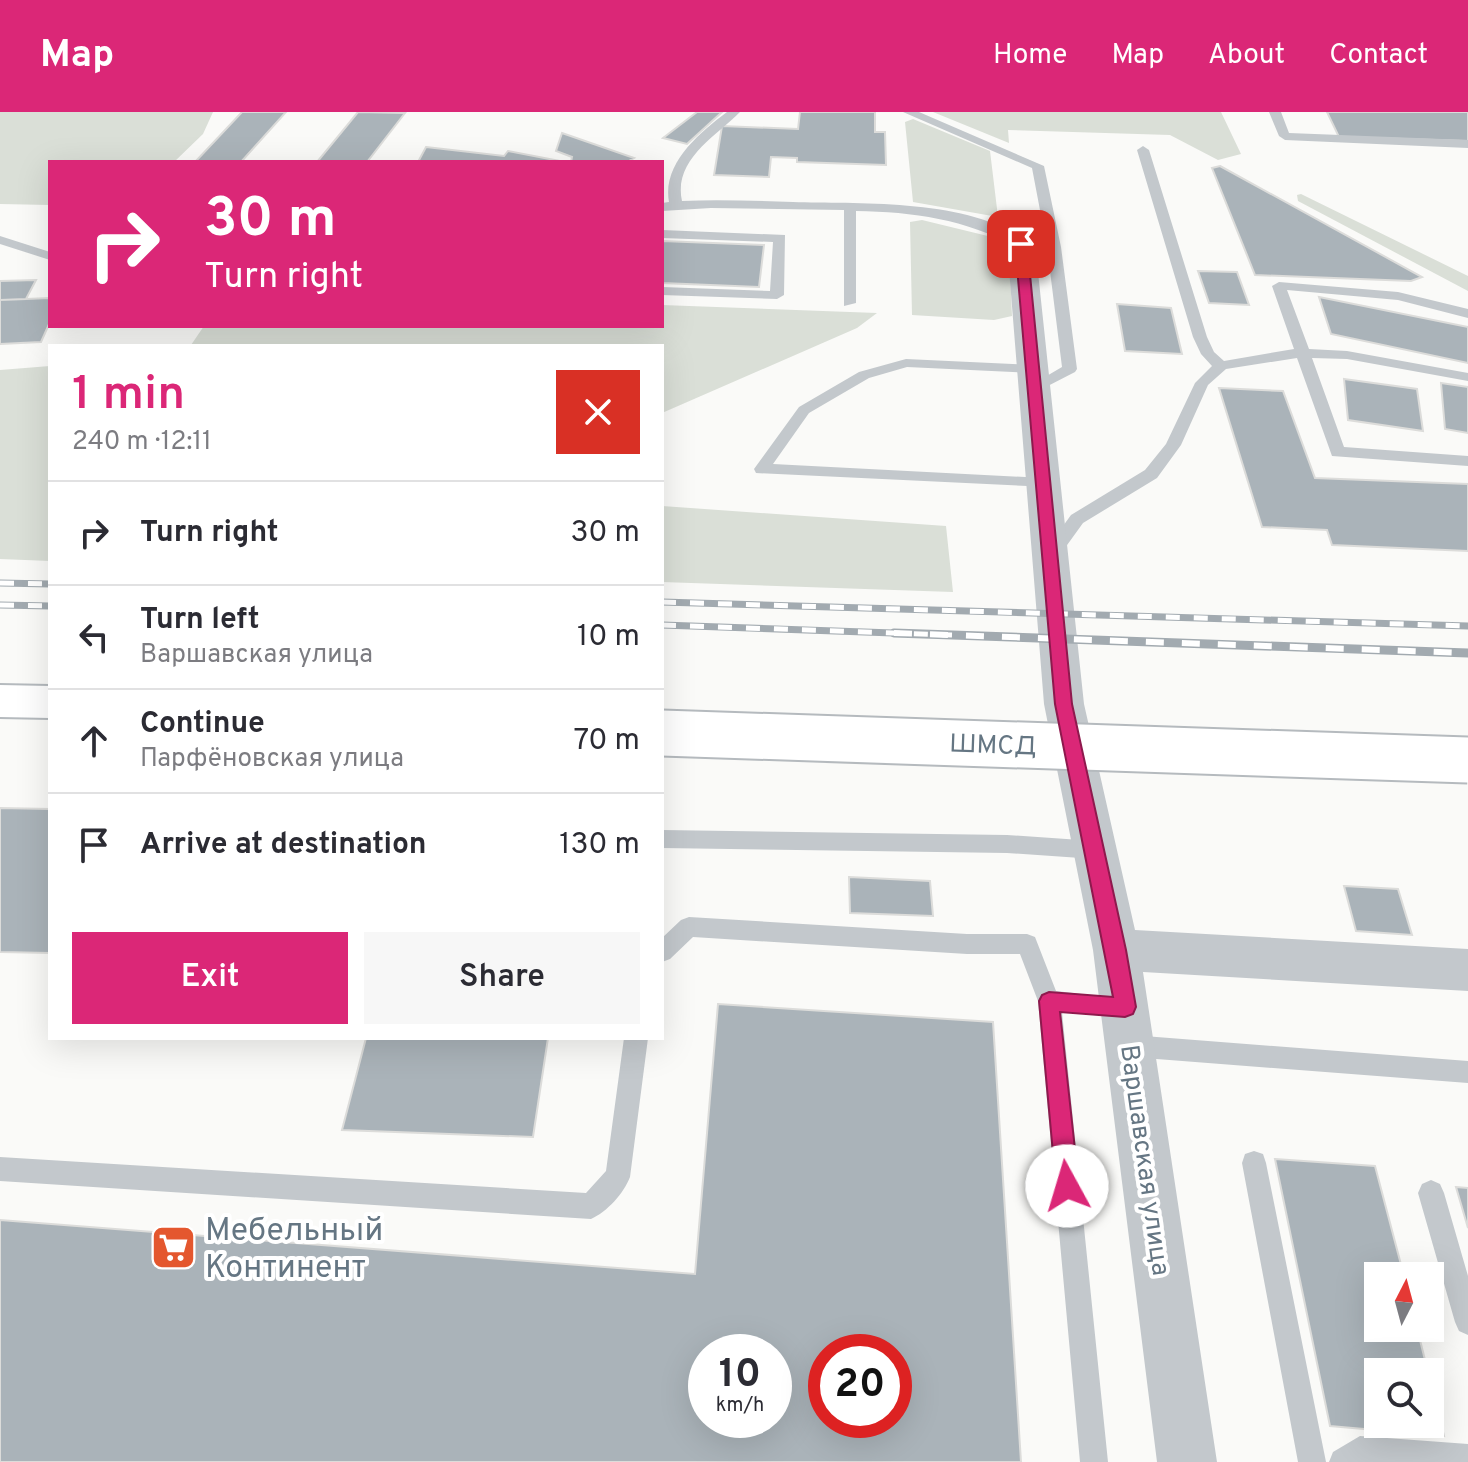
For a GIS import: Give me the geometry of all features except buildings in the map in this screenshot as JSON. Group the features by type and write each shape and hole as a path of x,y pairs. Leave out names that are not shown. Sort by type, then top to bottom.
{"main road":[{"path":"0,701 48,702"},
{"path":"0,714 48,715"},
{"name":"ШМСД","path":"664,722 1468,745"},
{"name":"ШМСД","path":"664,733 1468,760"}],"street":[{"name":"Варшавская улица","path":"1021,244 1064,704 1116,950 1187,1462"},
{"path":"1116,950 1468,970"}],"lane":[{"path":"734,112 697,145 681,168 669,206 850,208 938,214 1003,232 1021,244"},
{"path":"909,112 1038,166 1054,247 1070,369 1034,378 906,363 864,375 804,410 762,469 1044,483"},
{"path":"1275,112 1285,136 1468,144"},
{"path":"1143,150 1200,337 1208,354 1221,366"},
{"path":"849,303 850,208"},
{"path":"664,234 780,238 777,295 664,291"},
{"path":"0,240 48,255"},
{"path":"1468,314 1414,297 1375,290 1279,286 1338,452 1468,461"},
{"path":"1051,555 1077,519 1151,474 1173,445 1202,383 1221,366 1260,357 1302,353 1347,355 1468,377"},
{"path":"664,839 1007,844 1095,850"},
{"path":"664,950 689,927 967,944 1027,944 1049,1001 1094,1462"},
{"path":"1049,1001 1128,1027 1468,1072"},
{"path":"0,1169 591,1206 618,1177 636,1040"},
{"path":"1254,1163 1312,1462"},
{"path":"1431,1193 1468,1322"},
{"path":"1343,1462 1360,1450 1468,1458"}],"shaded area":[{"path":"0,112 213,112 203,134 176,160 48,160 48,205 0,204"},
{"path":"933,112 1221,112 1241,154 1218,160 1170,135 1008,130 1009,143"},
{"path":"913,119 990,151 998,217 913,202 905,122"},
{"path":"1301,194 1468,276 1468,291 1298,201 1297,195"},
{"path":"922,220 996,238 1009,248 1012,316 994,320 912,315 910,222"},
{"path":"664,305 877,313 857,328 664,412 664,344 192,344 203,328 664,328"},
{"path":"48,366 48,561 0,559 0,370"},
{"path":"664,506 946,526 953,592 664,582"}],"railway":[{"path":"0,583 48,584"},
{"path":"664,602 1468,626"},
{"path":"0,605 48,606"},
{"path":"664,625 894,633"},
{"path":"894,633 952,635"},
{"path":"894,633 1468,653"}],"place":[{"name":"Мебельный Континент","path":"174,1247"}],"route":[{"path":"1021,244 1064,704 1116,950 1125,1007 1049,1001 1067,1186"}]}
